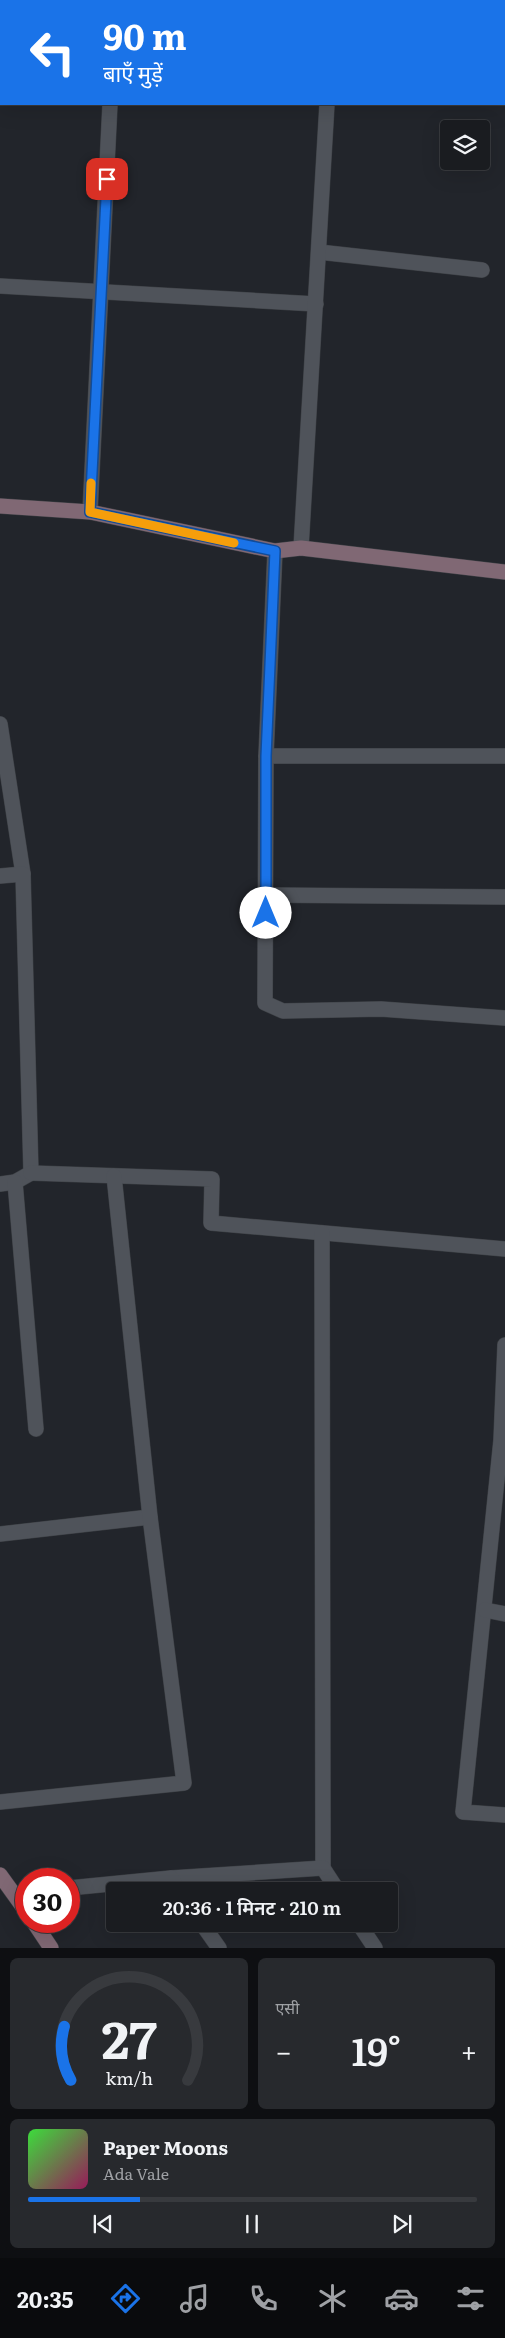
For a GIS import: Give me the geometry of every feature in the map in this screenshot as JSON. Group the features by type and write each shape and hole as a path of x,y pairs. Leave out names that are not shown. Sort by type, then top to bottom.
{"street":[{"path":"90,512 110,105"},
{"path":"301,548 327,105"},
{"path":"319,252 482,270"},
{"path":"0,286 316,304"},
{"path":"0,506 90,512 275,551 301,548 505,572"},
{"path":"275,551 266,756 265,1004 283,1011 381,1009 505,1018"},
{"path":"0,724 23,874 30,1173"},
{"path":"266,756 505,756"},
{"path":"0,876 23,874"},
{"path":"266,895 505,898"},
{"path":"0,1184 16,1182 30,1173 212,1179 211,1223 505,1249"},
{"path":"0,1802 184,1783 150,1516 114,1176"},
{"path":"16,1182 36,1429"},
{"path":"322,1233 323,1868 332,1882"},
{"path":"505,1346 503,1440 463,1812 505,1815"},
{"path":"0,1534 150,1516"},
{"path":"485,1610 505,1614"},
{"path":"80,1887 171,1878 323,1868"},
{"path":"0,1875 15,1888"},
{"path":"171,1878 174,1882"},
{"path":"208,1932 219,1948"},
{"path":"364,1932 375,1948"},
{"path":"41,1933 51,1948"}],"slow traffic":[{"path":"91,483 90,512 234,543"}],"route":[{"path":"107,179 90,512 275,551 266,756 266,913"}]}
